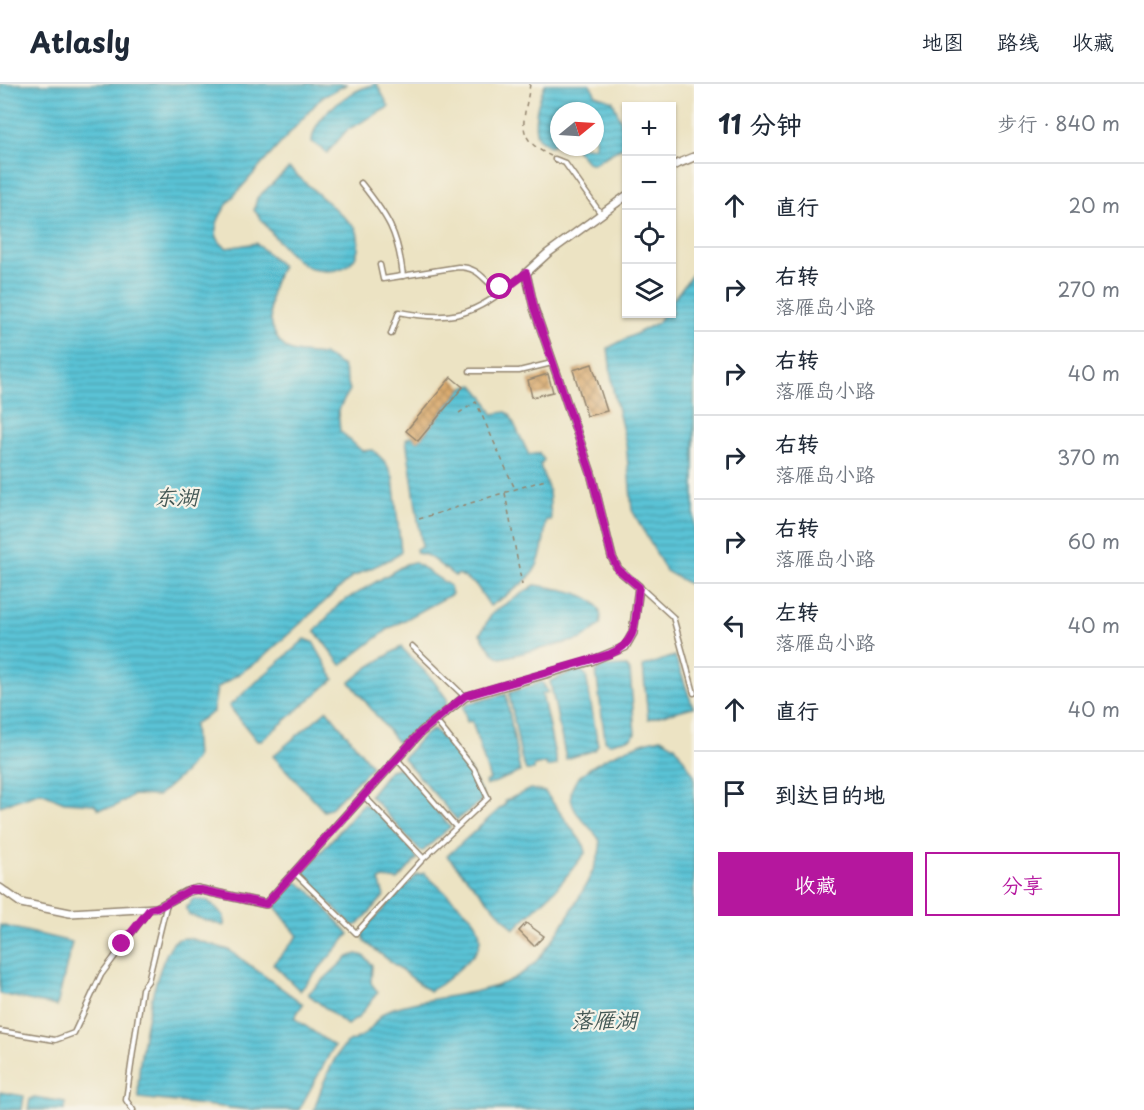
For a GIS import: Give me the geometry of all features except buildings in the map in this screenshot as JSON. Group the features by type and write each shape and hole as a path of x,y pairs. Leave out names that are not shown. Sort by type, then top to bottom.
{"street":[{"path":"676,164 694,157"},
{"path":"0,888 21,903 65,912 150,909 196,889 266,904 396,759 435,720 465,696 591,661 625,647 633,633 639,587 618,569 612,557 591,473 534,308 526,273 548,253 622,199"}],"lane":[{"path":"555,159 564,163 601,214"},
{"path":"361,183 388,219 400,249 403,276"},
{"path":"380,265 383,279 463,267 473,269 492,286 508,287"},
{"path":"391,334 399,312 433,318 464,312 486,304 526,273"},
{"path":"470,371 519,371 553,363"},
{"path":"639,587 671,613 694,693"},
{"path":"412,646 465,696"},
{"path":"295,873 356,933 423,858 488,798 474,769 435,720"},
{"path":"396,759 456,827"},
{"path":"364,796 423,858"},
{"path":"133,1110 126,1100 142,989 148,981 167,903"},
{"path":"0,1031 55,1040 74,1033 101,975 150,909"}],"path":[{"path":"530,84 525,134 533,147 555,159"},
{"path":"459,413 476,402 515,489"},
{"path":"418,519 545,480"},
{"path":"505,492 522,585"}],"water":[{"name":"东湖","path":"0,84 347,84 321,98 232,198 223,210 216,230 220,243 227,248 256,243 282,266 273,286 270,309 274,330 286,348 299,353 323,355 343,366 350,390 338,410 340,431 362,451 373,450 386,463 393,477 401,551 395,557 352,577 260,660 217,688 213,712 194,724 196,757 184,773 158,796 133,795 114,807 99,809 94,804 64,802 41,792 0,806"},
{"path":"377,84 389,107 347,130 327,153 312,142 319,122 336,104 357,91"},
{"path":"545,84 590,84 596,95 613,101 622,123 622,147 593,164 587,162 582,156 604,156 604,102 550,102 549,146 538,138 536,132 538,103"},
{"path":"289,168 356,228 359,243 351,263 331,271 308,267 279,243 254,210 257,198"},
{"path":"694,272 694,587 666,571 632,510 626,444 613,390 608,348 657,323 660,318 676,318 676,296"},
{"path":"474,385 493,414 506,412 510,415 529,455 539,453 544,460 540,465 549,491 551,520 546,520 538,564 526,581 490,606 476,585 459,574 455,576 428,556 417,553 416,549 422,547 406,439 412,436 418,441 463,387"},
{"path":"414,562 450,586 452,594 390,628 341,665 315,631 340,603 406,564"},
{"path":"535,585 568,591 589,599 596,605 600,614 600,625 582,639 501,658 493,653 480,634 493,612"},
{"path":"305,639 313,642 334,679 261,741 257,741 229,706"},
{"path":"401,647 432,679 447,699 447,704 398,743 350,682 367,668"},
{"path":"675,656 693,707 648,719 643,666"},
{"path":"626,666 630,671 635,734 631,738 608,744 605,740 596,671 603,667"},
{"path":"580,669 586,675 598,745 595,750 566,759 550,681"},
{"path":"542,682 548,692 542,694 557,765 547,767 546,763 534,766 534,770 526,770 521,757 509,693"},
{"path":"506,694 520,772 486,786 485,782 490,780 472,721 467,722 463,707 470,703"},
{"path":"327,710 372,766 331,808 324,811 273,756"},
{"path":"434,729 470,771 483,795 480,802 457,820 403,758 423,736"},
{"name":"落雁湖","path":"661,738 675,746 694,775 694,1110 314,1110 329,1070 342,1048 365,1034 387,1011 489,988 525,972 539,958 577,902 599,853 599,839 577,814 574,807 572,787 580,776 600,762 626,749"},
{"path":"401,767 450,827 423,851 420,851 370,795 390,770"},
{"path":"530,789 545,792 584,845 586,852 556,889 514,929 447,856 506,803 505,801"},
{"path":"363,804 373,808 413,851 417,859 398,880 384,878 379,880 384,896 359,924 353,926 301,875"},
{"path":"424,873 473,918 480,939 476,951 465,964 429,991 365,942 362,931 417,875"},
{"path":"297,882 309,890 349,934 300,991 273,964 298,936 274,905 292,883"},
{"path":"193,899 208,901 224,916 224,926 189,915 186,908"},
{"path":"0,925 72,942 57,1006 0,994"},
{"path":"189,938 229,950 303,1004 294,1018 334,1046 299,1110 251,1110 139,1098 138,1084 143,1041 160,969 175,941"},
{"path":"357,954 364,956 372,965 371,983 378,992 358,1018 347,1025 309,993 348,957"},
{"path":"0,1092 24,1096 22,1110 0,1110"},
{"path":"34,1097 65,1102 65,1110 28,1110 30,1099"}],"route":[{"path":"122,944 150,909 161,906 190,890 201,890 263,905 268,903 421,732 465,696 591,661 619,651 631,640 639,587 618,569 612,557 591,473 534,308 526,273 508,287 500,287"}]}
